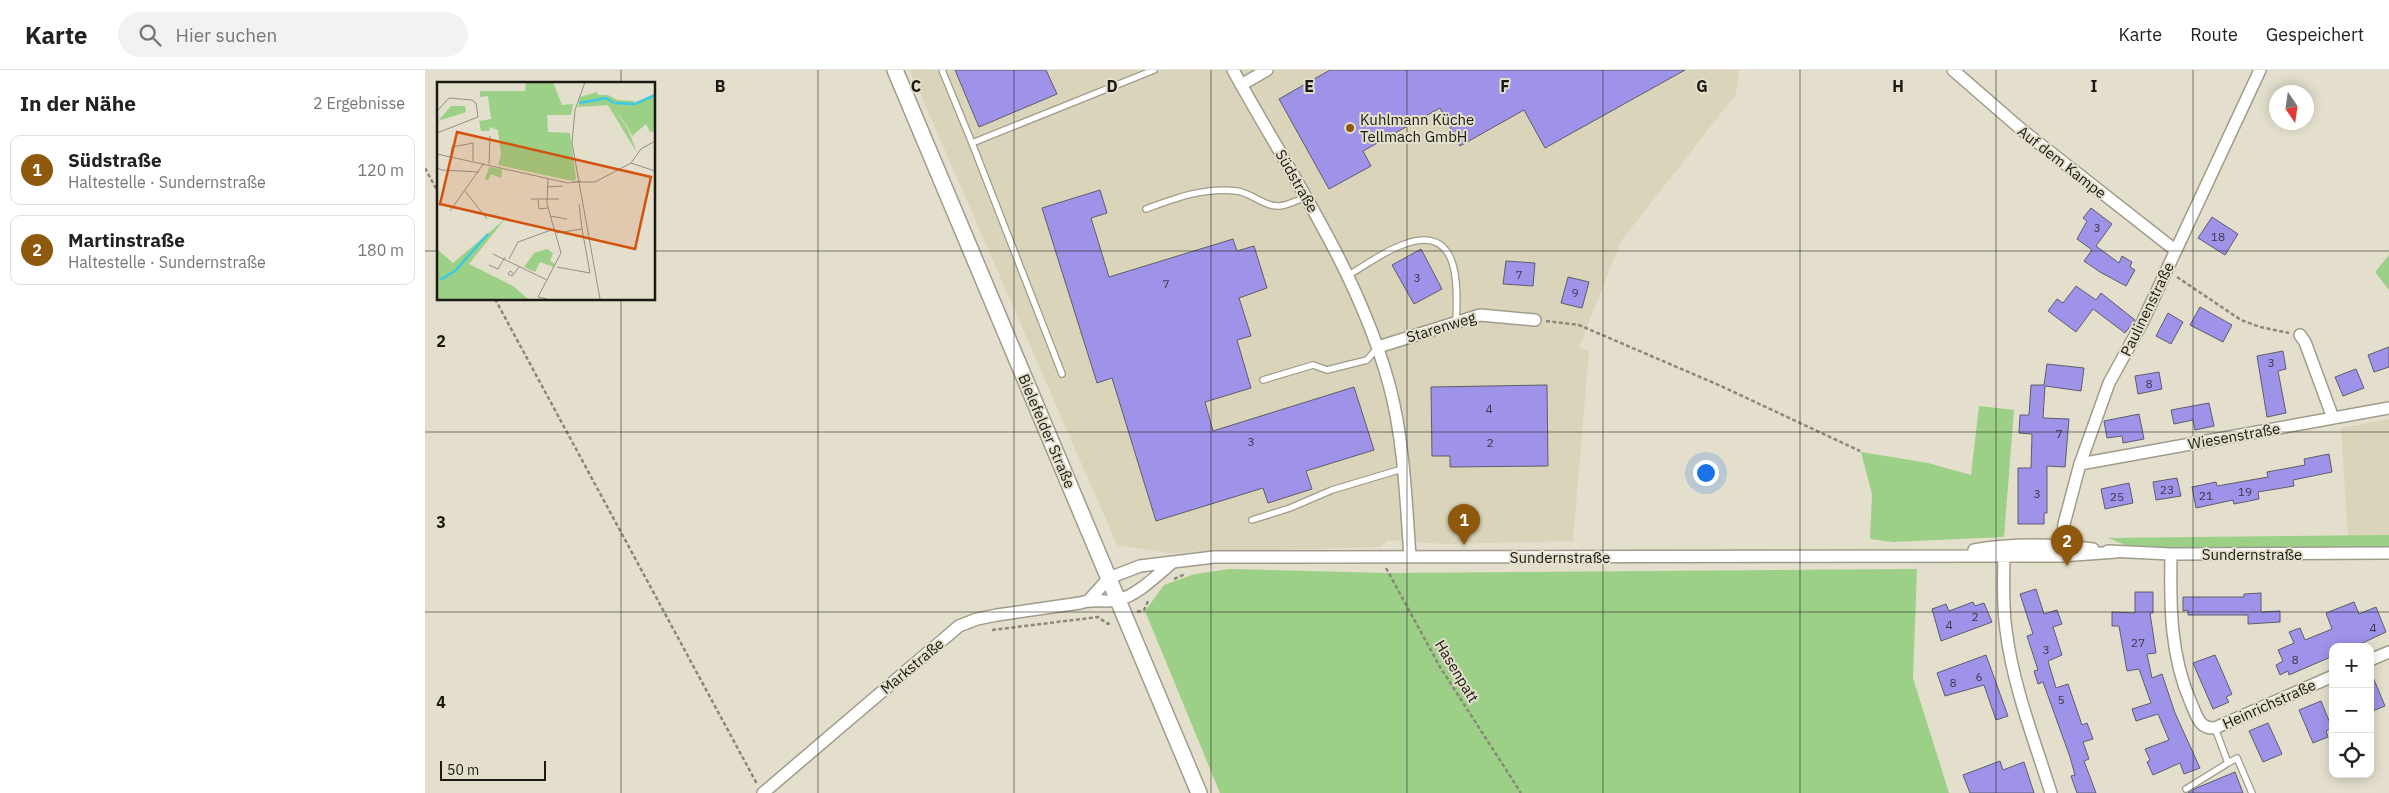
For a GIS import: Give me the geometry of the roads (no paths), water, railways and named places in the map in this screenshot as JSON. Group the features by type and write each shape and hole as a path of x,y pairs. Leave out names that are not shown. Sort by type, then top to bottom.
{"main road":[{"name":"Bielefelder Straße","path":"895,70 1199,793"}],"street":[{"name":"Südstraße","path":"1233,70 1306,197 1347,276 1378,347 1390,386 1402,468 1410,557"},
{"path":"1241,85 1267,70"},
{"name":"Auf dem Kampe","path":"1953,70 2021,130 2175,250"},
{"name":"Paulinenstraße","path":"2061,551 2064,524 2080,464 2109,383 2142,323 2260,70"},
{"name":"Starenweg","path":"1378,347 1480,315 1535,320"},
{"path":"2301,335 2333,418"},
{"name":"Wiesenstraße","path":"2080,464 2389,408"},
{"name":"Sundernstraße","path":"1109,578 1139,566 1214,557 1947,555 2005,551 2171,554 2389,553"},
{"path":"2005,551 2005,627 2009,650 2016,682 2051,793"},
{"name":"Heinrichstraße","path":"2171,554 2170,611 2174,655 2200,724 2207,728 2215,728 2329,678"},
{"path":"1118,600 1139,589 1173,562"},
{"path":"1090,599 1109,578"},
{"name":"Markstraße","path":"760,789 959,626 977,618 1080,603 1090,599 1118,600"},
{"path":"2374,658 2389,652"}],"lane":[{"path":"942,70 1062,374"},
{"path":"972,143 1154,70"},
{"path":"1146,209 1187,194 1217,190 1244,192 1266,203 1280,206 1306,197"},
{"path":"1347,276 1403,244 1422,239 1435,240 1445,247 1452,260 1457,280 1456,322"},
{"path":"1263,380 1313,365 1327,370 1367,360 1378,347"},
{"path":"1252,520 1289,508 1331,490 1402,468"},
{"path":"2215,728 2228,763"},
{"path":"2186,789 2237,758 2252,793"}],"place":[{"name":"Kuhlmann Küche Tellmach GmbH","path":"1350,128"},
{"name":"Südstraße","path":"1464,545"},
{"name":"Martinstraße","path":"2067,566"}]}
